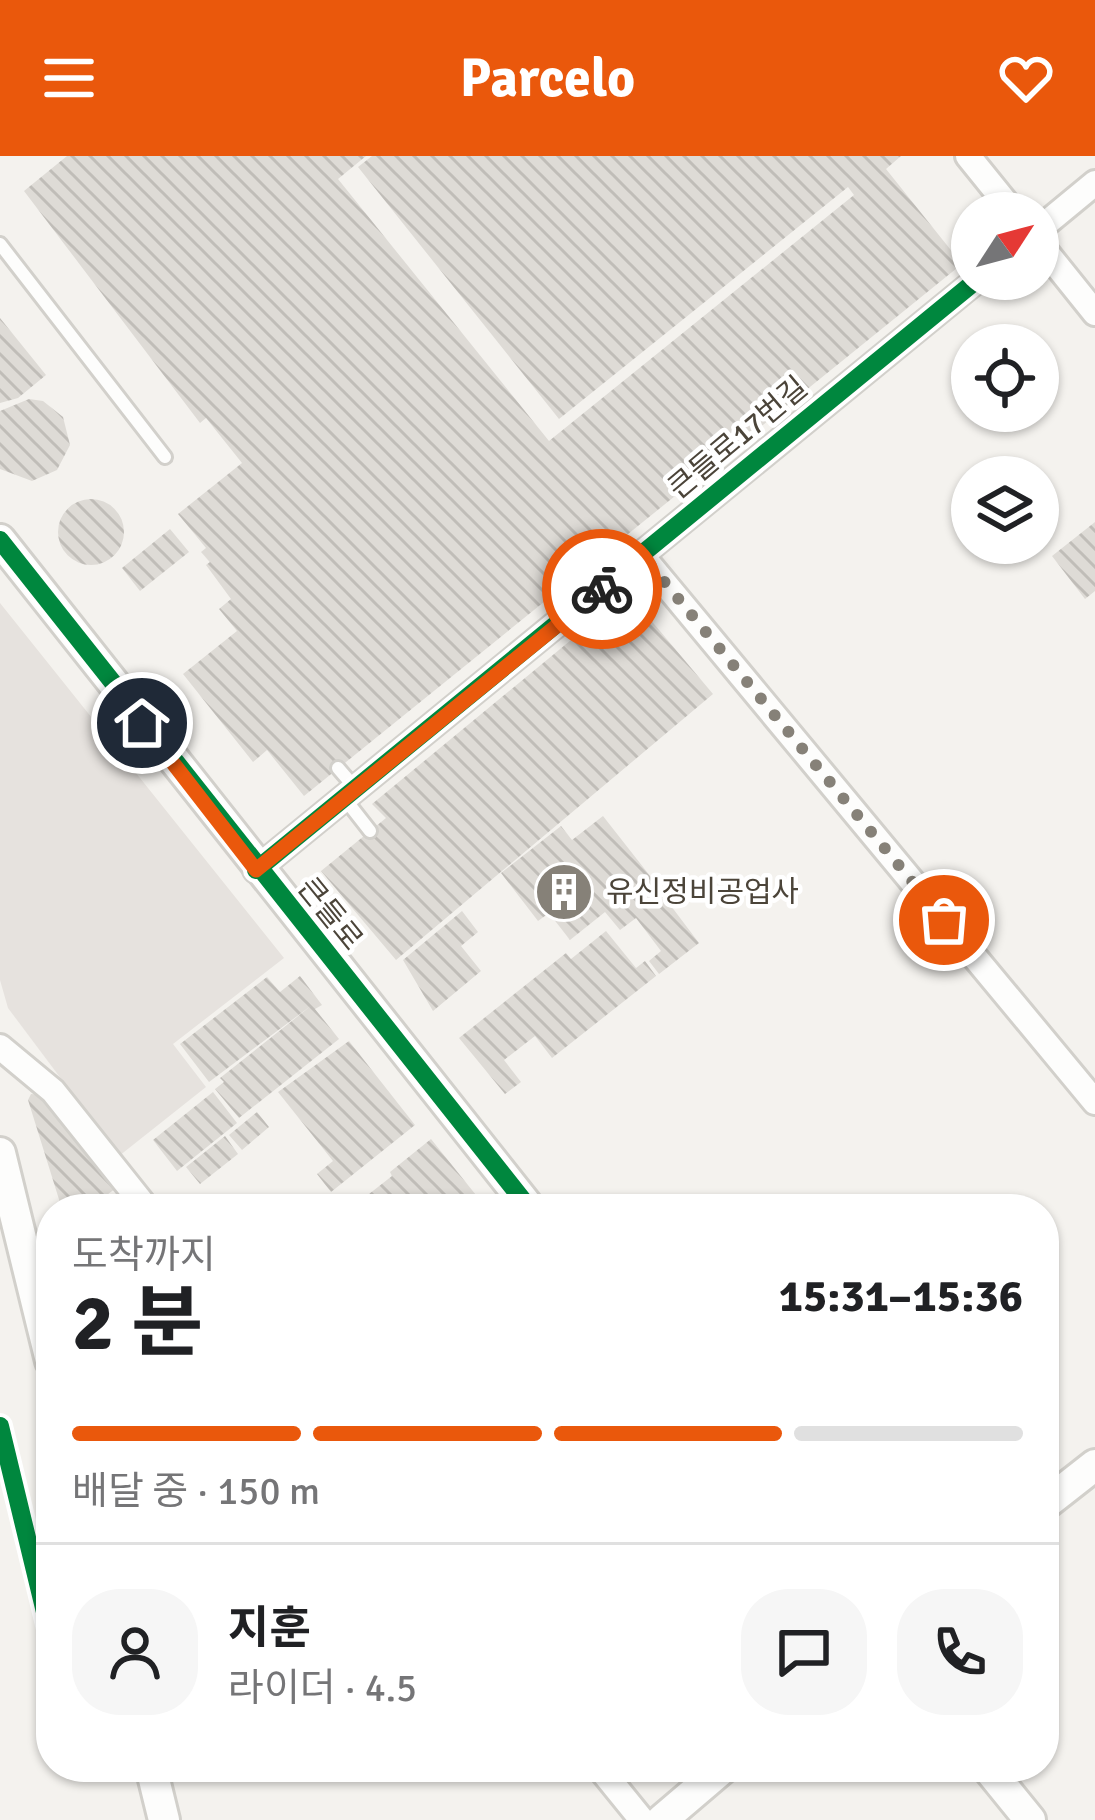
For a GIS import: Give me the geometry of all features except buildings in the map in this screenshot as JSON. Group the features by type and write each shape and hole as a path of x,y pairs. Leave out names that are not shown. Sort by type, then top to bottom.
{"street":[{"path":"968,156 997,192"},
{"path":"1059,213 1095,183"},
{"path":"1059,268 1095,313"},
{"name":"큰들로17번길","path":"256,870 954,300"},
{"name":"큰들로","path":"0,540 256,870 518,1194"},
{"path":"643,556 1095,1102"},
{"path":"0,1047 53,1091 135,1194"},
{"path":"0,1153 36,1300"},
{"path":"1059,1493 1095,1465"},
{"path":"155,1782 164,1820"},
{"path":"611,1782 642,1820"},
{"path":"662,1820 706,1782"},
{"path":"999,1782 1030,1820"}],"lane":[{"path":"0,244 165,457"},
{"path":"338,768 370,830"}],"shaded area":[{"path":"0,603 284,958 173,1044 206,1087 119,1156 8,1008 0,980"}],"cycle path":[{"path":"256,870 952,300"},
{"path":"0,540 518,1194"},
{"path":"0,1426 36,1575"}],"way so far":[{"path":"602,589 643,556 944,920"}],"place":[{"name":"유신정비공업사","path":"564,892"}],"route":[{"path":"142,723 256,870 602,589"}]}
